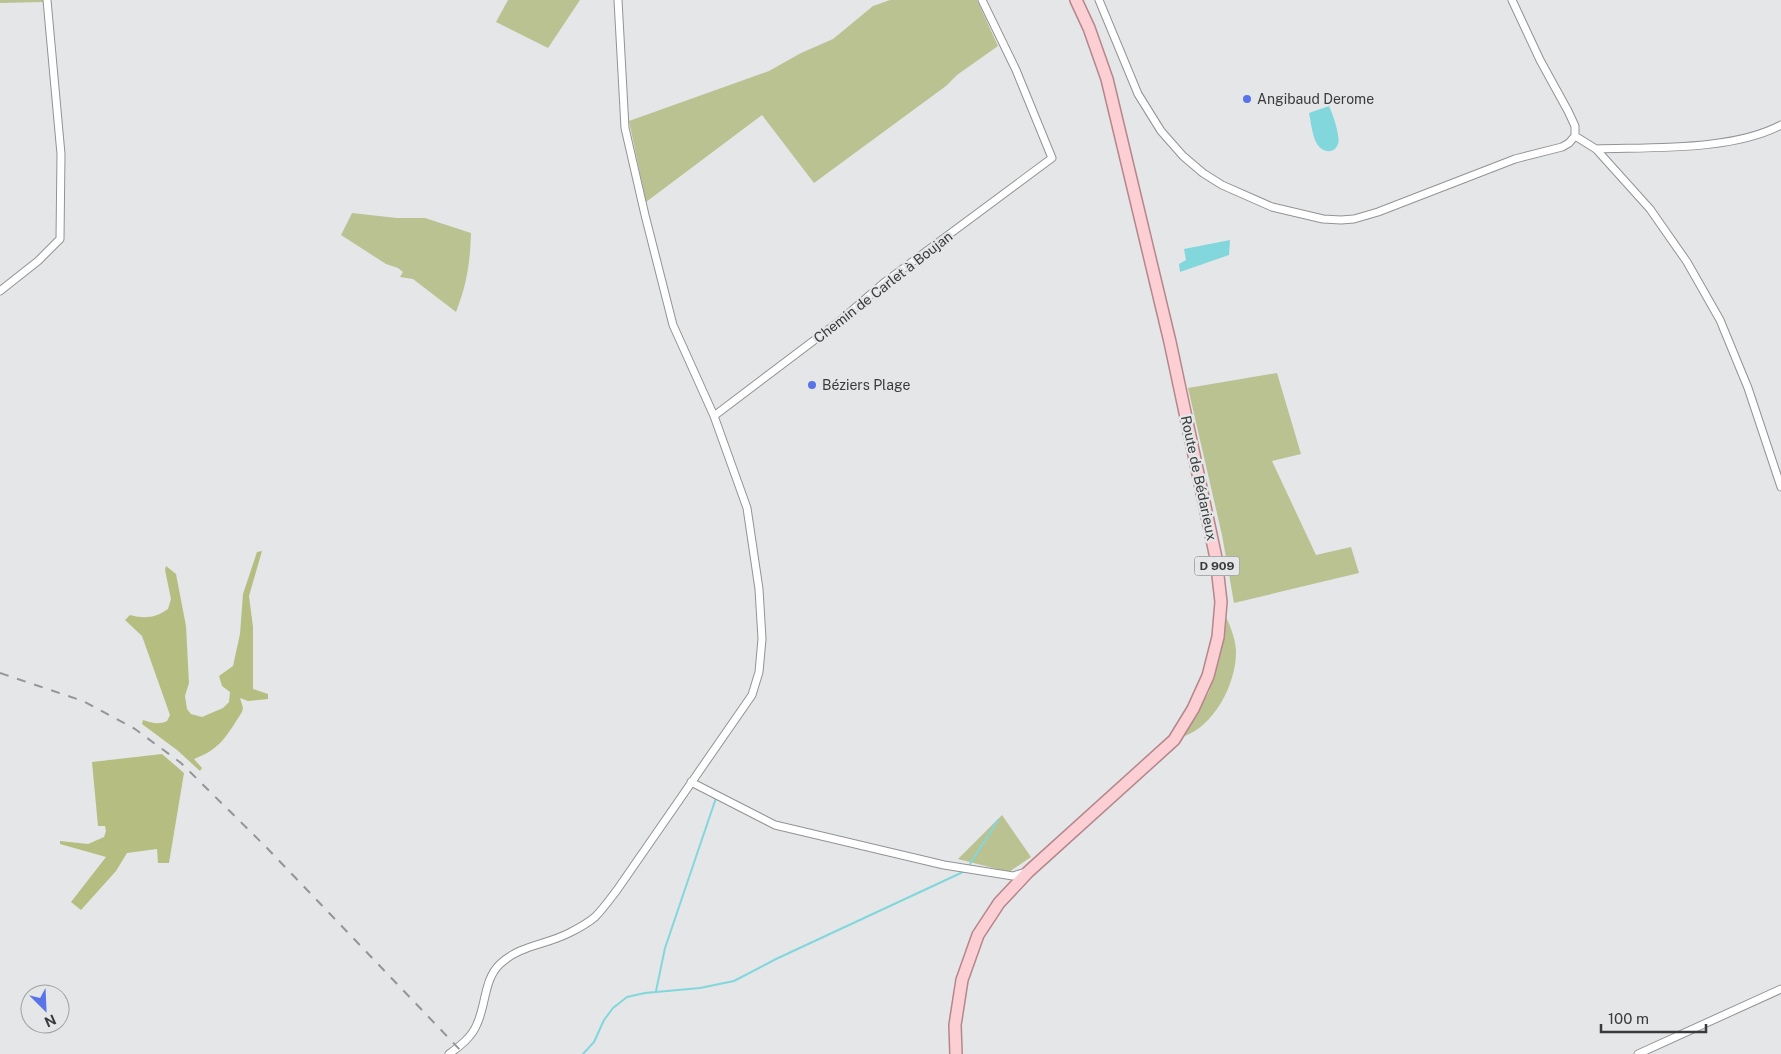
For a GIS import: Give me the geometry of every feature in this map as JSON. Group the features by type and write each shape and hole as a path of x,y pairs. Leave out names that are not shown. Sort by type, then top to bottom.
{"main road":[{"name":"Route de Bédarieux","path":"956,1054 955,1025 962,980 978,935 999,904 1028,872 1174,740 1193,710 1208,676 1218,637 1221,602 1216,558 1168,334 1107,79 1089,28 1076,0"}],"street":[{"path":"0,291 38,261 60,239 61,154 47,0"},
{"path":"449,1054 472,1034 477,1025 490,981 500,964 527,947 568,934 594,918 616,890 752,695 760,672 762,639 759,589 748,508 714,416 673,325 645,216 626,128 618,0"},
{"name":"Chemin de Carlet à Boujan","path":"714,416 841,320 885,282 1052,158 1016,70 982,0"},
{"path":"1099,0 1138,94 1161,131 1183,156 1203,173 1222,185 1272,206 1323,219 1341,220 1354,219 1378,212 1515,159 1562,147 1575,136 1575,126 1540,60 1512,0"},
{"path":"1596,149 1679,146 1737,141 1781,126"},
{"path":"1575,136 1596,149 1650,209 1687,262 1720,320 1748,388 1781,487"},
{"path":"691,782 775,825 944,865 1012,876 1028,872"},
{"path":"1638,1054 1781,989"}],"green space":[{"path":"0,0 43,0 44,2 0,3"},
{"path":"508,0 580,0 548,48 496,22"},
{"path":"890,0 977,0 998,46 814,183 762,115 646,202 629,121 769,71 801,53 833,39 873,6"},
{"path":"352,213 397,218 425,218 471,233 467,273 456,312 413,279 400,277 403,272 398,268 386,264 341,235"},
{"path":"1277,373 1301,454 1272,461 1316,555 1351,547 1359,573 1234,603 1222,535 1188,388"},
{"path":"262,551 249,596 253,627 253,689 268,694 268,699 248,701 240,698 243,708 242,712 223,740 211,751 194,759 202,768 200,771 177,750 142,724 143,720 161,723 167,721 170,715 142,636 125,620 130,615 150,617 168,609 171,599 165,570 166,566 176,574 186,626 189,683 185,696 187,709 191,714 202,717 223,708 229,702 230,692 222,686 219,676 233,666 240,634 243,594 257,552"},
{"path":"1226,617 1235,641 1236,650 1233,676 1222,702 1214,714 1194,732 1182,737 1209,692 1221,652"},
{"path":"162,754 184,773 169,863 158,863 157,849 127,853 116,871 81,910 71,902 106,857 60,844 60,841 88,844 104,837 105,826 98,826 92,762"},
{"path":"1002,815 1031,857 1009,872 958,859"}],"water":[{"path":"1329,106 1336,125 1339,141 1334,150 1331,151 1322,149 1317,144 1309,113"},
{"path":"1230,240 1229,255 1180,272 1179,264 1186,260 1184,249"}],"waterway":[{"path":"656,991 665,948 716,798"},
{"path":"970,864 998,820"},
{"path":"583,1054 594,1042 604,1020 613,1008 627,997 645,993 700,988 734,981 776,959 963,872"}],"railway":[{"path":"0,673 83,701 135,729 181,763 267,848 464,1054"}],"place":[{"name":"Angibaud Derome","path":"1247,99"},
{"name":"Béziers Plage","path":"812,385"}]}
